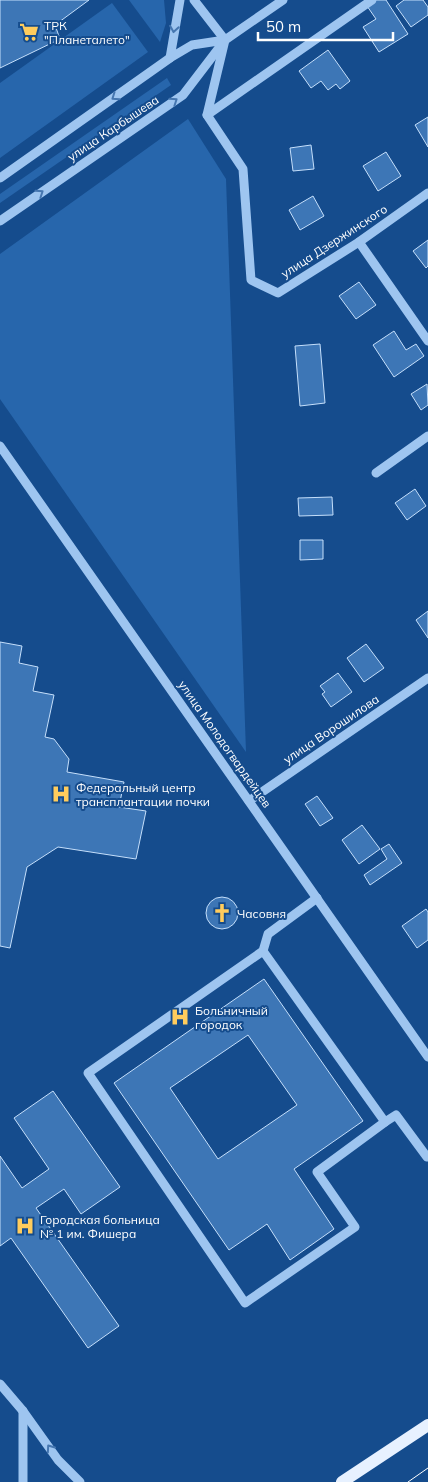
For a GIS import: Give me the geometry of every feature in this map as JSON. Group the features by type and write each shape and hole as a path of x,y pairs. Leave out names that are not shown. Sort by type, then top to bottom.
{"main road":[{"path":"342,1482 428,1425"}],"street":[{"path":"170,58 180,0"},
{"path":"194,0 225,40 208,116"},
{"name":"улица Карбышева","path":"0,221 183,95 225,40 283,0"},
{"path":"208,116 372,0"},
{"name":"улица Карбышева","path":"0,178 170,58 192,45 225,40"},
{"name":"улица Дзержинского","path":"208,116 243,169 251,280 278,293 359,242 428,193"},
{"path":"359,242 428,341"},
{"path":"376,473 428,436"},
{"name":"улица Молодогвардейцев","path":"0,446 428,1057"},
{"name":"улица Ворошилова","path":"249,801 428,678"},
{"path":"317,898 268,934 263,951 88,1073 245,1303 355,1227 317,1172 396,1115 427,1157"},
{"path":"263,951 385,1122"},
{"path":"0,1384 23,1411 58,1460 80,1482"},
{"path":"23,1411 23,1482"}],"shaded area":[{"path":"129,0 164,0 166,23 160,42"},
{"path":"112,3 148,52 0,158 0,83"},
{"path":"167,78 171,85 0,203 0,194"},
{"path":"188,119 226,179 246,752 0,399 0,254"}],"building":[{"name":"ТРК \"Планеталето\"","path":"0,0 89,0 55,25 60,39 0,68"},
{"path":"376,0 386,0 408,34 379,52 363,27 376,19 367,6"},
{"path":"404,0 423,0 428,7 428,15 411,27 396,6"},
{"path":"328,50 350,81 340,89 336,84 328,90 321,81 311,88 299,71"},
{"path":"428,117 428,147 415,125"},
{"path":"311,145 314,169 293,171 290,148"},
{"path":"386,152 401,176 378,191 363,166"},
{"path":"313,196 324,216 300,230 289,210"},
{"path":"428,240 428,266 426,268 413,251"},
{"path":"359,282 376,305 356,319 339,296"},
{"path":"394,331 406,350 416,344 424,356 394,377 373,345"},
{"path":"320,344 325,403 300,406 295,346"},
{"path":"427,384 428,405 421,410 411,394"},
{"path":"415,489 426,506 407,520 395,503"},
{"path":"332,497 333,515 299,516 298,498"},
{"path":"300,540 323,540 323,559 300,560"},
{"path":"428,611 428,638 416,620"},
{"name":"Федеральный центр трансплантации почки","path":"0,642 22,646 19,663 38,667 33,691 54,695 45,737 54,739 69,759 67,772 124,782 119,807 146,811 136,859 58,847 27,867 10,948 0,946"},
{"path":"366,644 384,668 364,682 347,658"},
{"path":"338,673 352,692 331,707 322,694 325,692 320,686"},
{"path":"317,796 333,818 320,826 305,804"},
{"path":"362,825 380,849 359,864 342,840"},
{"path":"389,844 402,863 370,885 364,875 387,859 381,849"},
{"name":"Часовня","path":"222,897 233,902 238,913 233,924 222,929 211,924 206,913 211,902"},
{"path":"426,909 428,912 428,940 417,948 402,926"},
{"path":"264,979 363,1121 294,1169 334,1229 290,1260 267,1224 229,1250 114,1083","holes":["248,1035 297,1105 218,1159 170,1088"]},
{"name":"Городская больница № 1 им. Фишера","path":"53,1091 120,1187 81,1214 64,1189 36,1208 119,1326 88,1348 11,1238 0,1246 0,1156 22,1188 49,1169 14,1118"}],"tram line":[{"path":"408,1482 428,1468"}],"place":[{"name":"ТРК \"Планеталето\"","path":"29,32"},
{"name":"Федеральный центр трансплантации почки","path":"61,794"},
{"name":"Часовня","path":"222,913"},
{"name":"Больничный городок","path":"180,1017"},
{"name":"Городская больница № 1 им. Фишера","path":"25,1226"}]}
